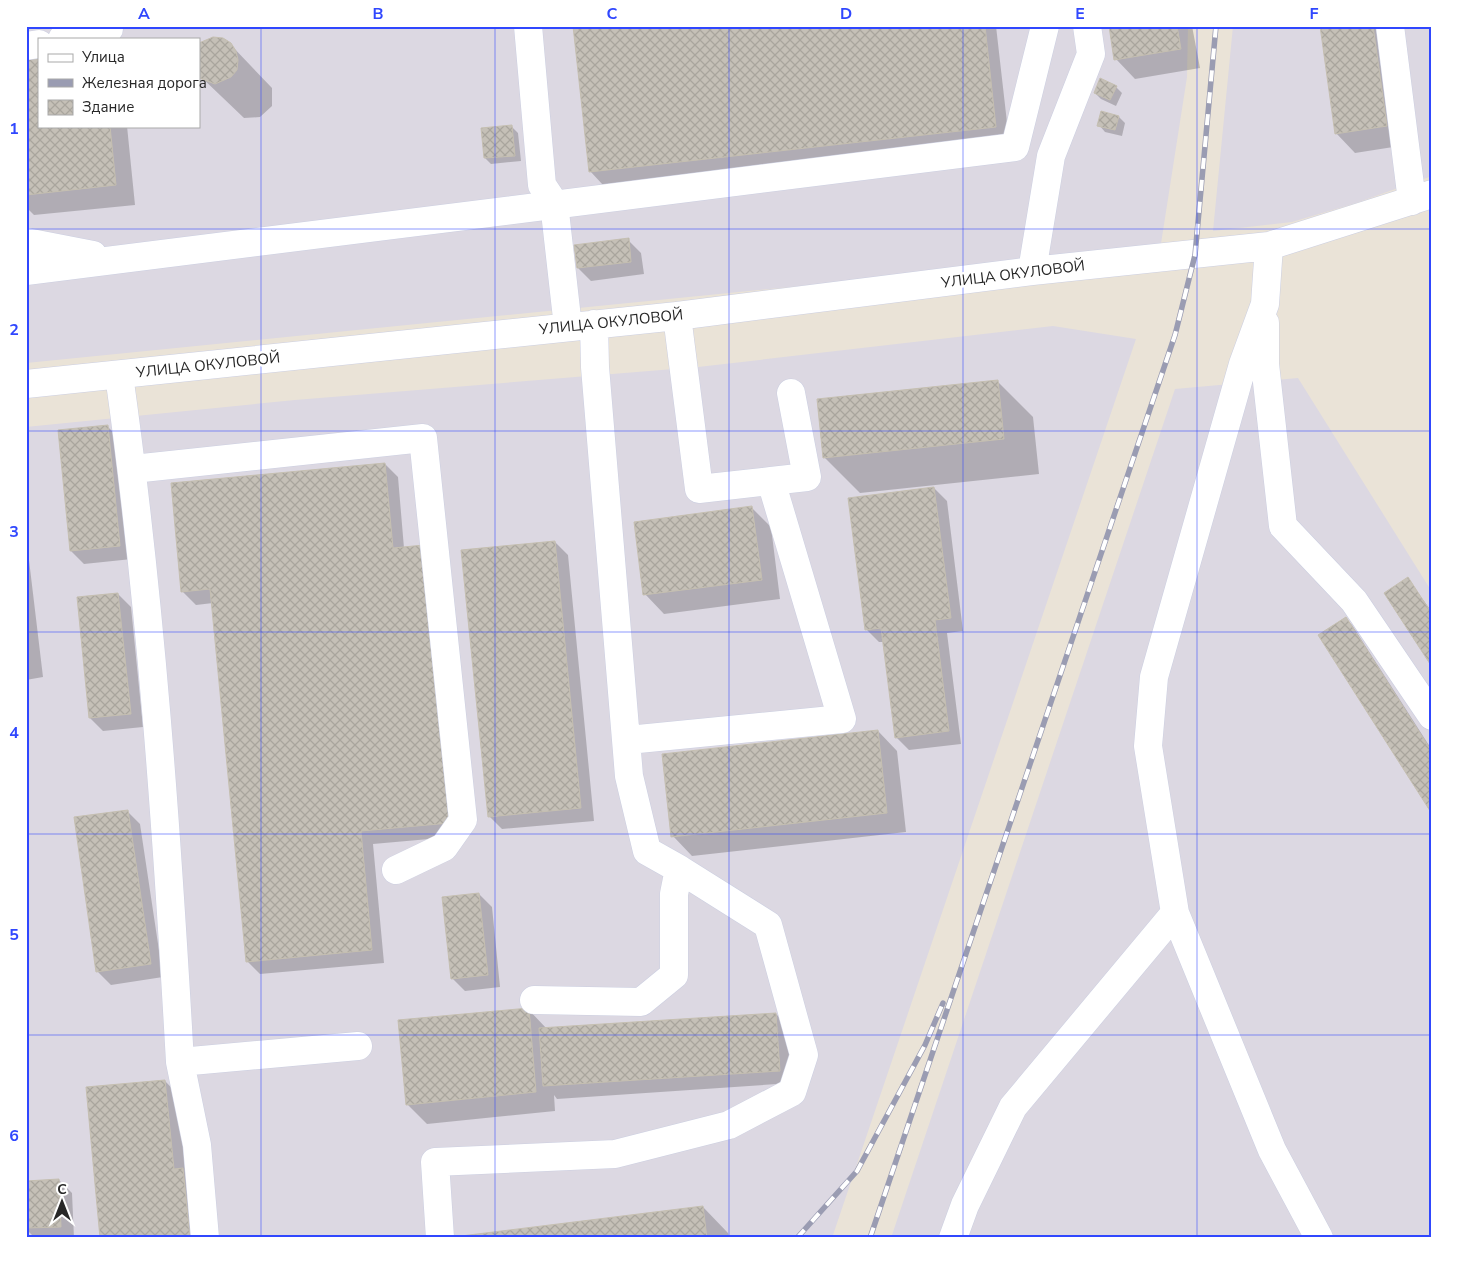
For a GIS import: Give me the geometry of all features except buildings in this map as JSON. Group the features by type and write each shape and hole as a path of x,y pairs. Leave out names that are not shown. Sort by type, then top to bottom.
{"street":[{"path":"67,38 109,29 109,26"},
{"path":"440,1238 435,1162 615,1154 729,1124 792,1092 804,1055 768,926 679,869 647,851 629,776 628,740 596,376 581,326 554,203 542,186 528,26"},
{"path":"26,271 554,203 1015,147 1045,26"},
{"path":"1032,271 1051,156 1091,54 1087,26"},
{"path":"1390,26 1422,197"},
{"name":"УЛИЦА ОКУЛОВОЙ","path":"26,384 677,316 1032,271 1269,246 1422,197"},
{"path":"26,242 117,259"},
{"path":"1269,246 1265,304 1265,364 1282,526 1354,600 1432,716"},
{"path":"1265,304 1243,364 1154,677 1148,746 1176,913 1272,1150 1319,1238"},
{"path":"677,316 699,488 807,477 791,392"},
{"path":"119,375 132,469 170,877 180,1062 197,1145 206,1238"},
{"path":"132,469 423,438 463,820 444,847 396,870"},
{"path":"628,740 842,720 771,481"},
{"path":"534,1000 641,1002 674,975 674,894 679,869"},
{"path":"953,1238 965,1205 1012,1107 1176,913"},
{"path":"180,1062 358,1046"}],"shaded area":[{"path":"26,26 1188,26 1187,77 1160,250 26,363"},
{"path":"1233,26 1432,26 1432,176 1356,203 1292,222 1213,231"},
{"path":"1053,326 1136,339 832,1238 26,1238 26,427 295,400 698,367"},
{"path":"1298,378 1432,592 1432,1238 891,1238 1175,389"}],"railway":[{"path":"870,1238 1175,335 1195,255 1216,26"},
{"path":"797,1238 857,1171 925,1045 943,1003"}]}
